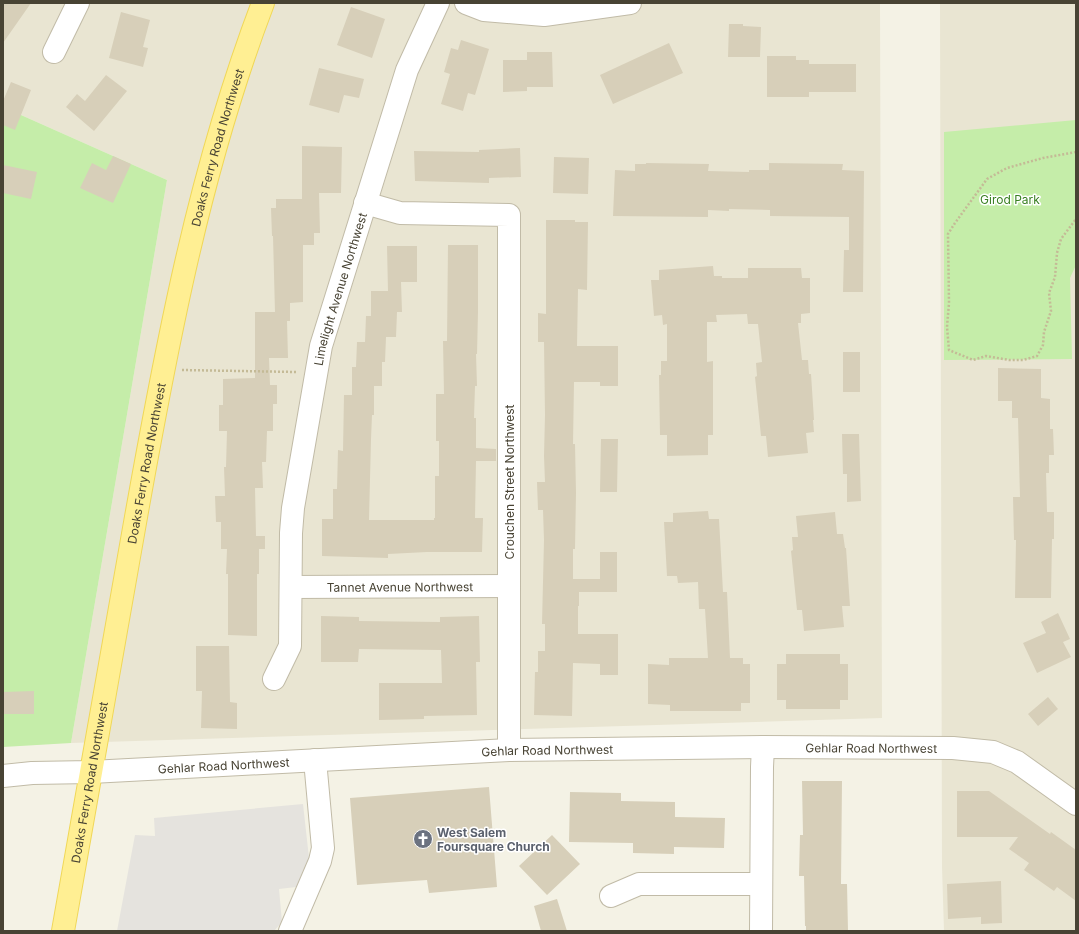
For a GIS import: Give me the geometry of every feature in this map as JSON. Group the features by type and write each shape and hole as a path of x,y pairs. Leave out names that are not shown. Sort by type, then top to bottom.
{"main road":[{"name":"Doaks Ferry Road Northwest","path":"63,931 145,467 190,245 231,95 264,3"}],"street":[{"path":"54,52 78,3"},
{"name":"Limelight Avenue Northwest","path":"274,679 290,646 291,533 293,508 321,346 407,70 438,3"},
{"path":"466,3 484,10 544,15 630,3"},
{"name":"Crouchen Street Northwest","path":"365,203 400,213 509,215 509,750"},
{"name":"Tannet Avenue Northwest","path":"291,587 509,586"},
{"path":"761,931 763,747"},
{"name":"Gehlar Road Northwest","path":"3,776 32,773 91,772 509,750 763,747 953,748 993,752 1017,762 1076,804"},
{"path":"290,931 320,861 323,848 315,760"},
{"path":"611,896 639,884 761,884"}],"path":[{"path":"1076,152 1043,158 1007,168 987,179 954,223 948,234 949,303 947,327 949,350 973,360 986,356 1009,360 1023,360 1037,356 1043,345 1044,332 1051,311 1049,293 1055,277 1056,253 1061,239 1076,219"},
{"path":"164,370 316,372"}],"shaded area":[{"path":"3,3 880,3 882,718 71,743 167,180 3,107"},
{"path":"940,3 1076,3 1076,931 944,931 942,867"},
{"path":"303,804 310,867 296,887 279,889 282,922 274,931 117,931 135,835 155,836 154,818"}],"green space":[{"path":"3,107 167,180 71,743 3,747"},
{"name":"Girod Park","path":"1076,120 1076,265 1070,278 1072,359 944,360 944,132"}],"building":[{"path":"3,3 31,3 3,43"},
{"path":"351,7 385,19 372,58 337,45"},
{"path":"121,12 150,20 143,47 148,48 143,67 109,58"},
{"path":"729,24 743,24 743,26 761,27 760,57 728,57"},
{"path":"461,40 489,49 475,95 468,93 463,111 441,104 450,74 444,72 451,48 458,50"},
{"path":"669,43 683,73 613,104 600,75"},
{"path":"527,52 552,52 553,87 527,87 527,91 503,92 503,60 527,60"},
{"path":"767,56 796,56 796,60 809,60 809,64 856,64 856,92 809,92 809,97 767,97"},
{"path":"319,68 364,79 359,98 344,95 339,113 309,105"},
{"path":"106,75 127,91 94,131 66,107 77,94 85,101"},
{"path":"11,82 31,90 15,130 3,125 3,101"},
{"path":"302,146 342,147 341,193 319,193 320,233 314,233 314,245 303,245 303,302 290,303 290,321 287,321 288,358 269,358 270,385 277,385 277,404 273,404 273,431 267,431 266,462 262,462 263,488 255,488 256,536 265,536 265,549 259,549 259,574 257,574 257,636 228,635 228,574 226,574 227,549 221,549 221,522 216,522 215,496 225,496 224,467 226,467 227,431 219,431 219,405 223,405 223,379 255,378 255,312 275,312 271,208 276,208 276,199 302,199"},
{"path":"520,148 521,177 489,178 489,183 415,181 414,151 479,152 479,150"},
{"path":"113,156 131,164 113,203 80,188 92,163 106,170"},
{"path":"554,157 589,158 588,194 553,193"},
{"path":"769,163 843,164 842,170 864,171 863,292 843,292 844,250 849,250 849,217 770,216 770,210 729,209 729,211 708,210 708,217 613,216 615,170 635,171 635,164 709,164 708,171 749,172 749,170 769,170"},
{"path":"3,165 37,172 31,199 3,193"},
{"path":"546,220 575,220 575,222 588,222 587,290 578,289 577,346 618,346 618,386 600,386 600,382 574,382 573,444 575,444 576,493 573,579 600,579 600,552 617,552 617,592 579,592 578,634 618,634 618,675 600,675 600,664 573,663 572,716 534,715 535,672 538,672 538,651 545,651 545,624 542,624 544,540 543,510 538,510 537,482 545,482 544,342 538,342 538,313 546,314"},
{"path":"448,245 478,245 478,312 476,354 477,386 475,386 474,418 476,418 476,448 496,449 496,461 476,461 475,518 483,518 482,552 388,554 388,558 322,556 322,519 333,519 333,489 337,489 338,450 343,451 344,395 352,395 352,367 356,367 357,342 365,342 366,316 371,316 371,291 388,291 387,246 417,246 417,282 401,282 402,312 397,312 396,337 386,337 385,362 382,362 382,386 374,386 369,520 434,520 435,518 435,476 439,476 439,441 436,441 436,394 444,394 443,341 447,341"},
{"path":"713,266 714,276 722,276 722,278 748,278 748,268 801,268 802,278 810,278 810,313 801,314 801,323 798,323 802,360 808,360 809,374 811,374 814,432 806,433 808,453 768,457 766,436 761,436 755,377 757,376 756,363 762,362 758,324 748,324 747,314 716,315 717,322 707,322 707,362 713,361 713,435 708,435 708,455 667,456 667,435 660,435 659,375 661,375 661,361 667,361 667,324 663,325 662,315 654,316 651,280 659,280 659,270"},
{"path":"843,352 860,352 860,392 843,392"},
{"path":"998,368 1041,369 1041,398 1050,399 1050,429 1053,429 1054,455 1049,455 1049,473 1046,473 1047,512 1054,512 1051,598 1015,598 1016,540 1014,540 1013,497 1020,497 1018,418 1012,418 1012,401 998,401"},
{"path":"842,434 859,434 861,501 847,502 847,474 843,474"},
{"path":"601,439 618,439 617,492 600,492"},
{"path":"708,511 709,519 719,519 723,592 727,592 730,658 743,658 743,664 750,664 750,703 741,703 741,711 670,711 670,705 648,704 648,664 669,665 669,658 708,658 705,609 699,609 698,582 678,583 677,576 667,576 664,522 673,522 673,513"},
{"path":"835,512 837,534 843,534 846,548 850,606 842,606 844,627 804,631 802,610 797,610 791,551 793,550 792,537 798,537 796,516"},
{"path":"1058,613 1070,639 1063,642 1071,657 1037,673 1023,643 1046,633 1041,622"},
{"path":"321,616 359,617 359,621 440,622 440,617 479,616 480,662 476,662 477,715 424,716 424,719 379,720 379,683 442,683 441,650 359,649 358,662 321,662"},
{"path":"196,646 229,646 230,702 237,703 237,729 201,728 202,691 196,691"},
{"path":"786,654 840,654 840,664 848,664 848,700 840,700 840,709 786,709 786,700 777,700 777,664 786,664"},
{"path":"34,691 34,714 3,714 3,692"},
{"path":"1048,697 1058,709 1038,726 1028,714"},
{"path":"802,781 842,781 841,884 847,884 848,931 806,931 804,876 799,876 800,835 803,835"},
{"name":"West Salem Foursquare Church","path":"489,787 497,887 429,893 427,880 357,885 350,798"},
{"path":"957,791 989,791 1050,834 1051,832 1076,850 1076,901 1057,887 1054,891 1024,870 1029,863 1009,849 1018,837 957,837"},
{"path":"570,792 621,793 621,801 675,802 675,817 725,818 724,848 674,847 674,854 633,853 633,843 569,842"},
{"path":"552,835 580,864 547,895 519,866"},
{"path":"1001,881 1002,923 981,924 981,917 948,919 947,884"},
{"path":"557,899 567,931 541,931 534,906"}],"place":[{"name":"West Salem Foursquare Church","path":"423,839"}]}
